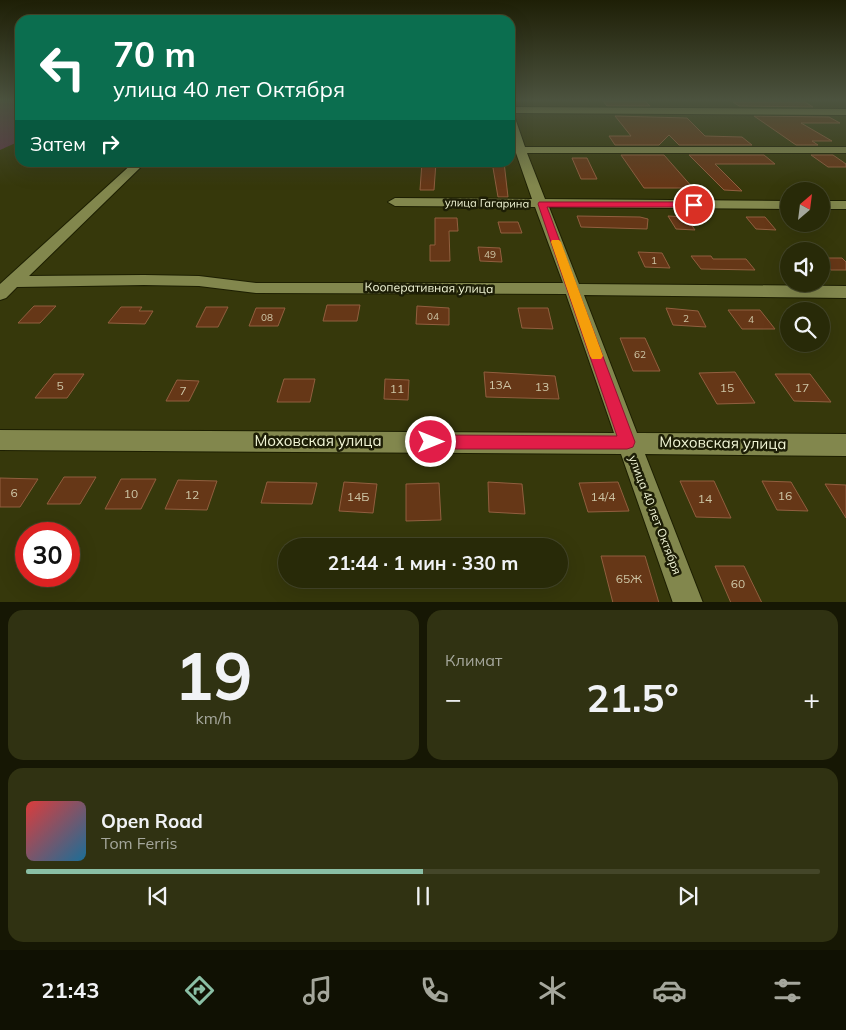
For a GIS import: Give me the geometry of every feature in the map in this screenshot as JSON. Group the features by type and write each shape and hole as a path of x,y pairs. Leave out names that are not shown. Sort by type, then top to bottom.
{"street":[{"path":"515,150 846,150"},
{"name":"улица 40 лет Октября","path":"515,150 542,204 627,442 688,602"},
{"path":"6,288 136,167"},
{"name":"улица Гагарина","path":"395,202 780,205"},
{"path":"830,205 846,205"},
{"name":"Кооперативная улица","path":"6,288 144,280 199,281 256,288 384,287 846,292"},
{"name":"Моховская улица","path":"0,440 627,442 846,445"}],"shaded area":[{"path":"0,129 15,129 15,143 0,150"}],"building":[{"path":"625,129 698,129 705,136 742,137 752,145 679,145 669,135 659,145 615,145 609,136 631,136"},
{"path":"773,129 811,129 832,141 812,141 818,145 796,145"},
{"path":"621,155 664,155 693,188 644,188"},
{"path":"689,155 764,155 775,164 715,164 742,191 724,190"},
{"path":"811,155 833,155 846,164 846,167 828,167"},
{"path":"572,158 587,158 597,179 581,179"},
{"path":"422,167 436,167 434,190 420,190"},
{"path":"493,167 505,167 508,197 498,197"},
{"path":"577,216 640,217 648,219 647,229 581,227"},
{"path":"668,216 686,217 695,230 676,229"},
{"path":"746,217 765,217 776,230 756,229"},
{"path":"435,218 457,218 458,231 449,231 450,261 430,261 430,245 435,245"},
{"path":"498,222 518,222 522,233 501,233"},
{"path":"478,247 500,248 502,262 480,261"},
{"path":"638,252 662,253 670,268 645,267"},
{"path":"691,256 711,256 713,259 746,259 755,270 701,269"},
{"path":"830,258 842,258 846,262 846,270 831,270"},
{"path":"327,305 360,305 357,321 323,321"},
{"path":"34,306 56,306 40,323 18,323"},
{"path":"417,306 449,308 449,325 416,324"},
{"path":"121,307 142,307 139,311 153,311 145,324 108,323"},
{"path":"206,307 228,307 218,327 196,327"},
{"path":"256,308 285,308 278,326 249,326"},
{"path":"518,308 548,308 553,329 522,328"},
{"path":"666,308 698,311 706,327 673,325"},
{"path":"728,310 760,310 775,329 742,329"},
{"path":"620,338 645,338 660,371 633,371"},
{"path":"484,372 555,376 559,399 486,397"},
{"path":"735,372 755,403 717,404 699,373"},
{"path":"54,374 84,374 67,398 35,398"},
{"path":"775,374 810,374 831,402 794,401"},
{"path":"284,379 315,379 310,402 277,402"},
{"path":"385,379 409,380 408,400 384,399"},
{"path":"177,380 199,381 189,401 166,401"},
{"path":"64,477 96,477 80,504 47,504"},
{"path":"0,478 38,479 20,507 0,507"},
{"path":"121,479 156,479 141,509 105,509"},
{"path":"178,480 217,481 207,510 165,509"},
{"path":"680,481 714,481 731,518 696,517"},
{"path":"762,481 791,482 808,511 777,510"},
{"path":"267,482 317,483 312,504 261,503"},
{"path":"344,482 377,484 373,513 339,511"},
{"path":"488,482 522,484 525,514 489,512"},
{"path":"618,482 629,511 588,512 579,483"},
{"path":"439,483 441,520 406,521 406,484"},
{"path":"825,484 846,485 846,518"},
{"path":"601,556 645,556 659,602 613,602"},
{"path":"715,566 744,566 762,602 731,602"}],"slow traffic":[{"path":"556,242 596,356"}],"route":[{"path":"431,442 627,442 542,204 694,205"}]}
